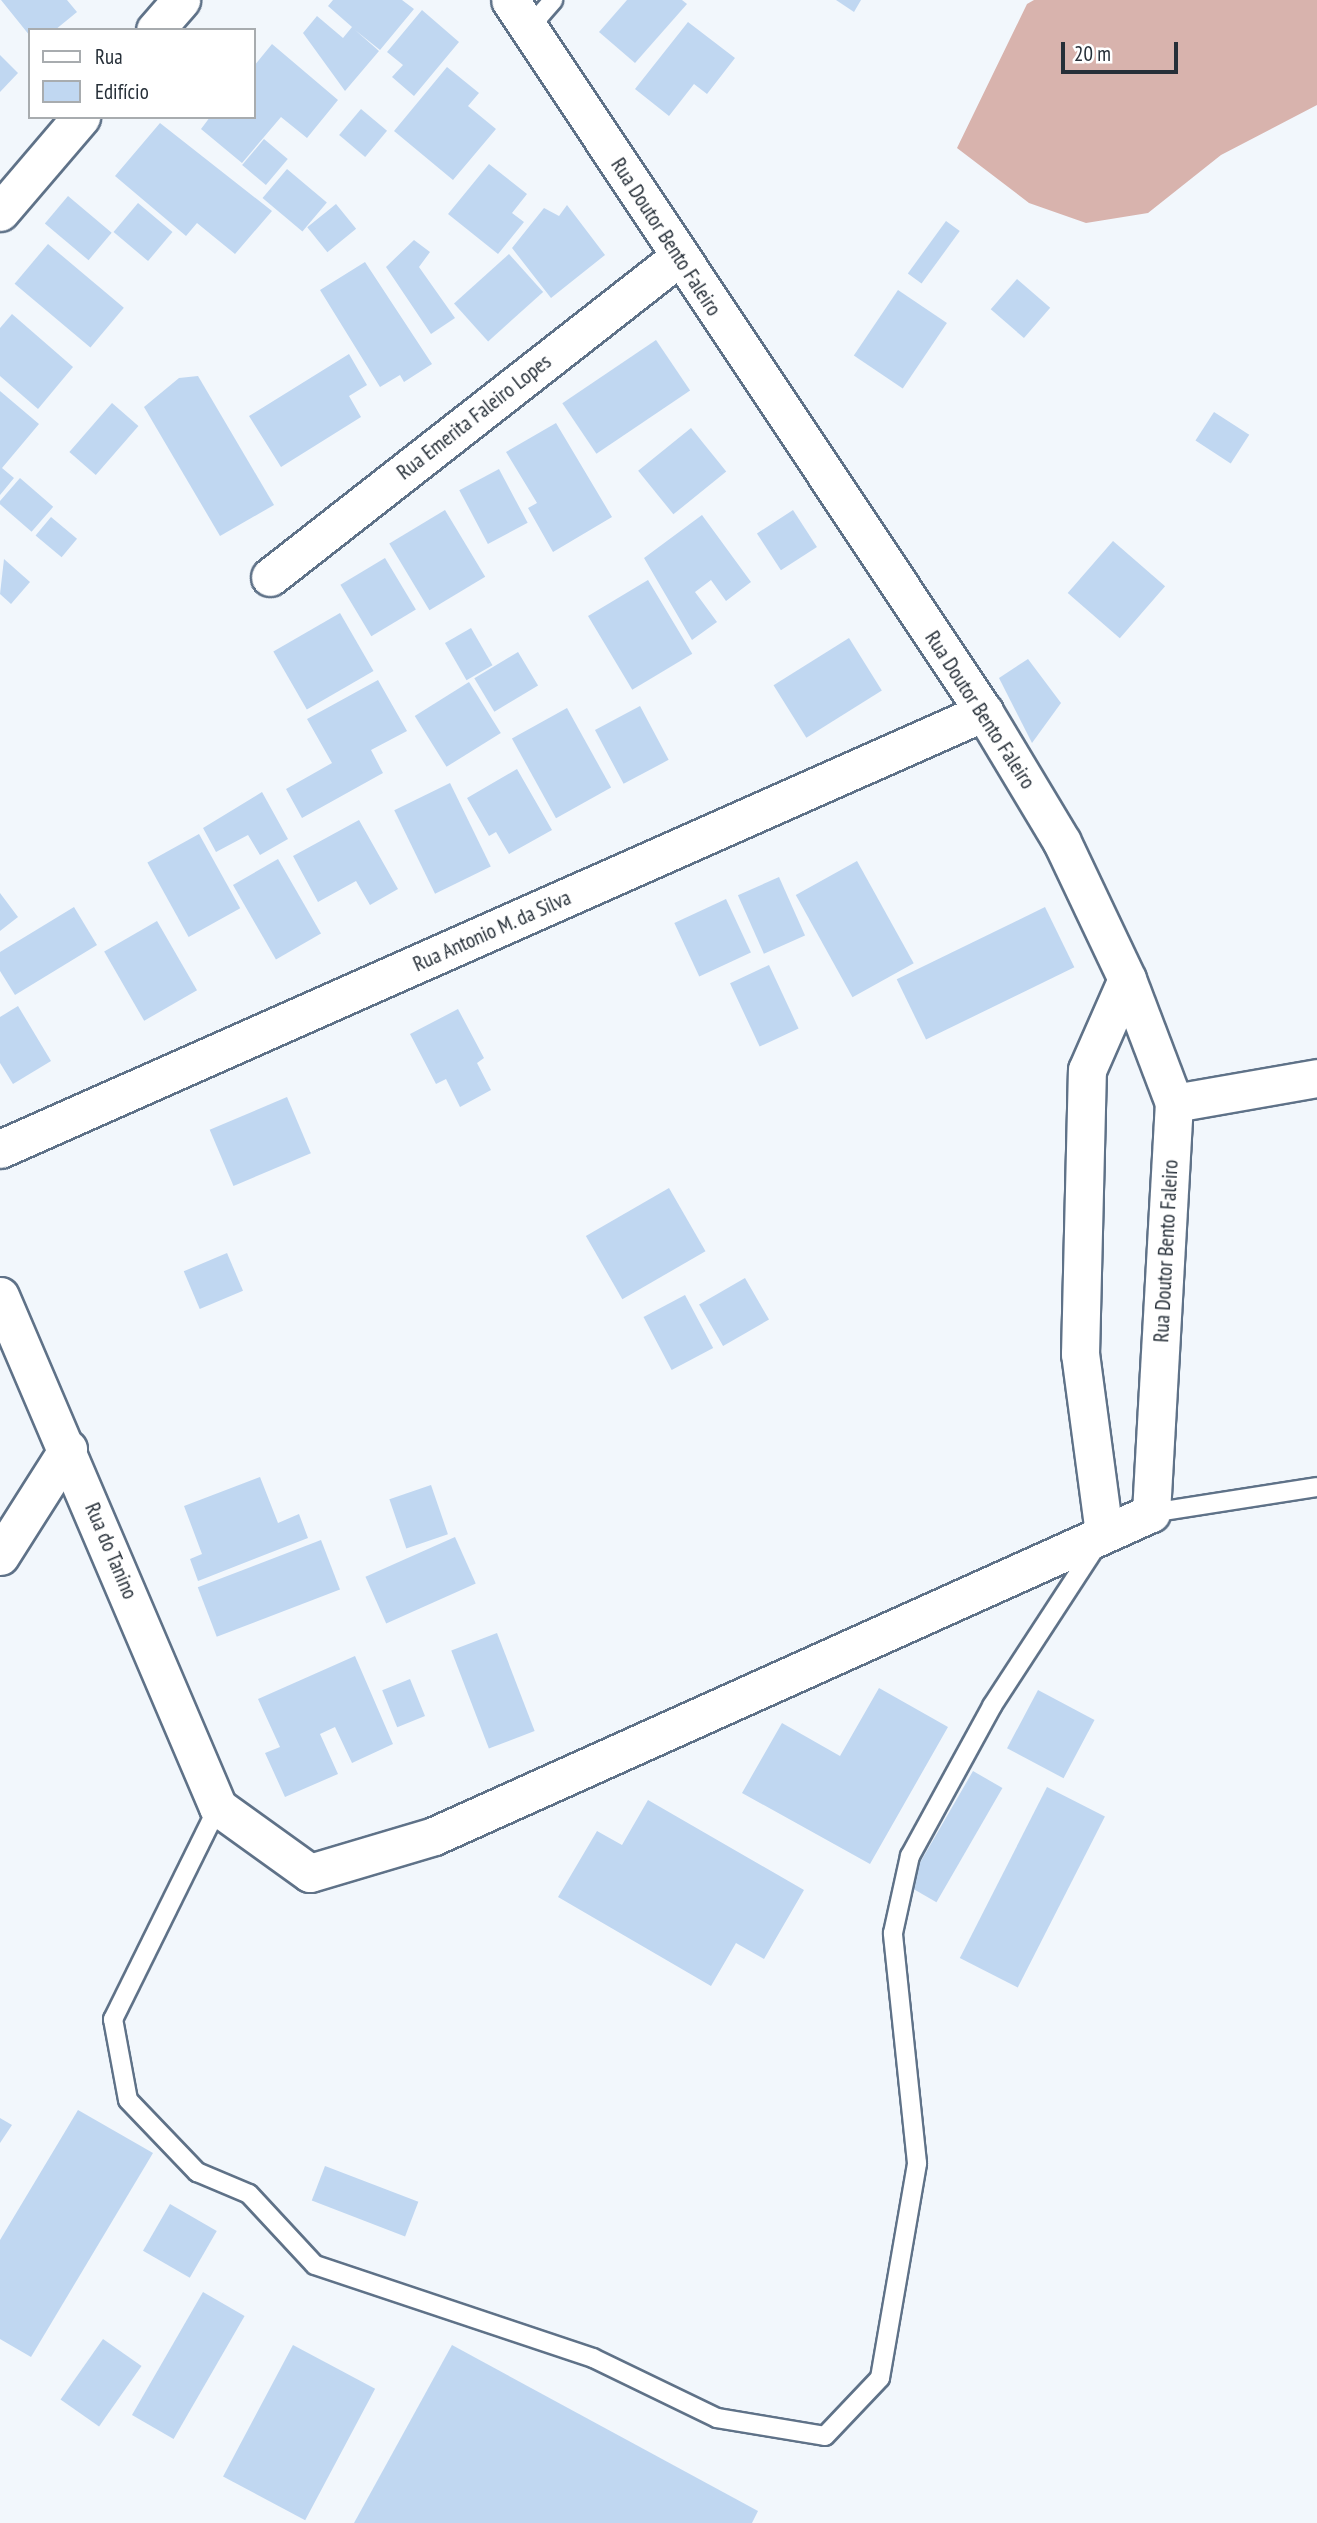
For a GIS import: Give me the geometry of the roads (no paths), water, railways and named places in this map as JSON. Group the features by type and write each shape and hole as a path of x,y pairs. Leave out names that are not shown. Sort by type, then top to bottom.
{"street":[{"path":"157,28 181,0"},
{"name":"Rua Doutor Bento Faleiro","path":"519,14 984,712 1062,842 1127,979 1174,1103 1151,1513"},
{"path":"0,212 79,119"},
{"name":"Rua Emerita Faleiro Lopes","path":"270,577 679,257"},
{"name":"Rua Antonio M. da Silva","path":"0,1149 984,712"},
{"path":"1104,1534 1080,1354 1087,1070 1127,979"},
{"path":"1174,1103 1317,1078"},
{"name":"Rua do Tanino","path":"0,1296 68,1449 218,1807"},
{"path":"0,1556 68,1449"},
{"path":"218,1807 310,1872 434,1836 1151,1513"}],"lane":[{"path":"519,14 553,0"},
{"path":"1151,1513 1317,1488"},
{"path":"218,1807 113,2019 128,2100 197,2172 248,2194 315,2265 593,2358 717,2417 825,2436 880,2378 916,2163 893,1933 910,1856 992,1706 1104,1534"}]}
